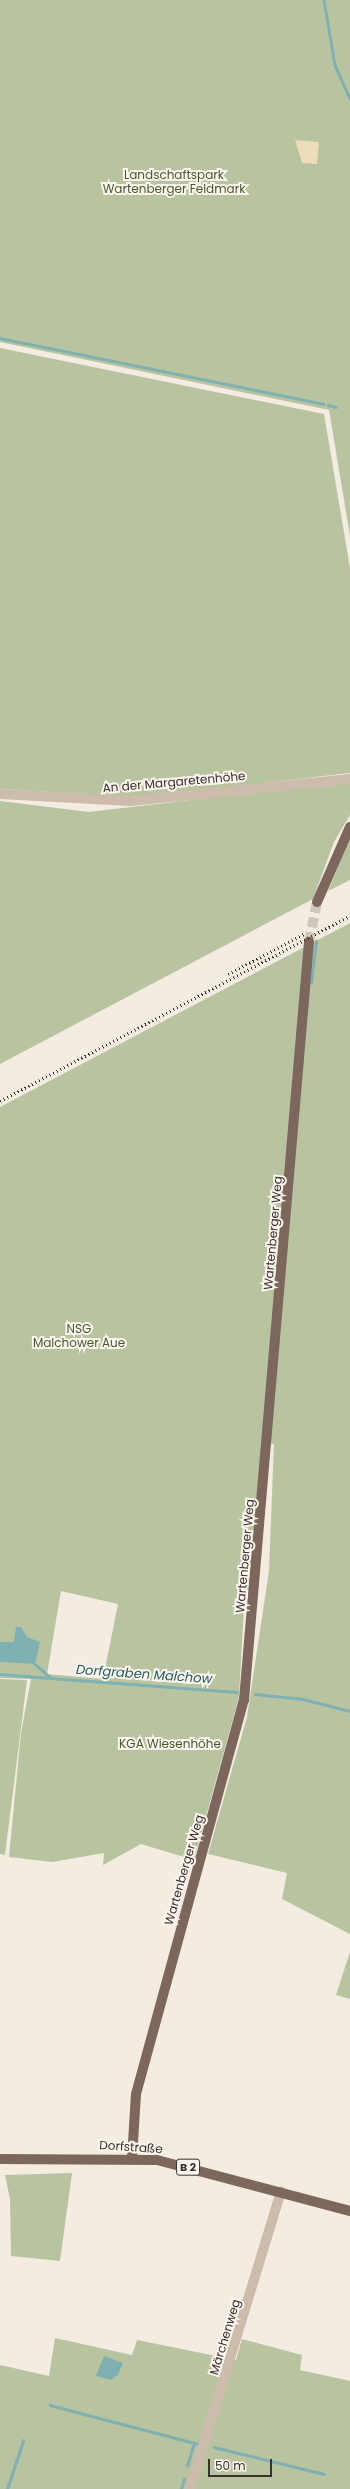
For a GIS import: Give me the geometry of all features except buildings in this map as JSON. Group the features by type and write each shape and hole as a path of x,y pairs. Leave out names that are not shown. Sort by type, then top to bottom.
{"main road":[{"path":"317,902 350,826"},
{"name":"Wartenberger Weg","path":"132,2159 136,2094 244,1700 310,942"},
{"name":"Dorfstraße","path":"0,2159 132,2159 193,2168 350,2211"}],"street":[{"name":"An der Margaretenhöhe","path":"0,794 130,801 350,779"},
{"name":"Märchenweg","path":"190,2489 281,2192"}],"green space":[{"name":"Landschaftspark Wartenberger Feldmark","path":"0,0 350,0 350,536 329,410 0,342"},
{"path":"0,348 324,414 350,568 350,773 139,797 0,789"},
{"path":"327,784 350,784 350,815 334,842 313,899 0,1064 0,801 89,812"},
{"path":"350,838 350,880 328,891"},
{"path":"350,923 350,1934 282,1899 287,1873 208,1854 247,1717 269,1571 274,1444 262,1443 250,1590 245,1590 239,1697 194,1860 141,1844 103,1865 104,1853 52,1862 9,1857 21,1733 31,1679 0,1678 0,1107","holes":["61,1591 118,1604 103,1679 47,1674"]},
{"path":"0,1679 27,1680 5,1855 0,1854"},
{"path":"350,1952 350,1999 336,1995"},
{"path":"72,2173 60,2261 11,2256 10,2199 5,2175"},
{"path":"55,2338 132,2355 137,2340 236,2360 242,2339 302,2355 300,2370 350,2381 350,2489 0,2489 0,2365 49,2376"}],"sand":[{"path":"295,140 319,142 317,164 302,163"}],"water":[{"path":"16,1627 21,1627 27,1637 40,1642 35,1664 0,1662 0,1642 14,1642"},
{"path":"104,2356 123,2363 118,2375 111,2380 96,2376"}],"waterway":[{"path":"324,0 335,65 350,98"},
{"path":"0,338 323,404"},
{"path":"328,405 336,407"},
{"path":"311,983 316,941"},
{"name":"Dorfgraben Malchow","path":"35,1664 51,1678 236,1692"},
{"name":"Dorfgraben Malchow","path":"0,1674 51,1678"},
{"name":"Dorfgraben Malchow","path":"255,1694 303,1699 350,1711"},
{"path":"50,2405 199,2444"},
{"path":"7,2489 23,2441"},
{"path":"187,2466 194,2443"},
{"path":"214,2447 324,2474"},
{"path":"181,2489 184,2479"}],"tunnel":[{"path":"309,942 317,902"}],"railway":[{"path":"0,1101 350,916"},
{"path":"228,974 304,934"}],"park label":[{"name":"NSG Malchower Aue","path":"79,1336"},
{"name":"KGA Wiesenhöhe","path":"170,1744"}]}
